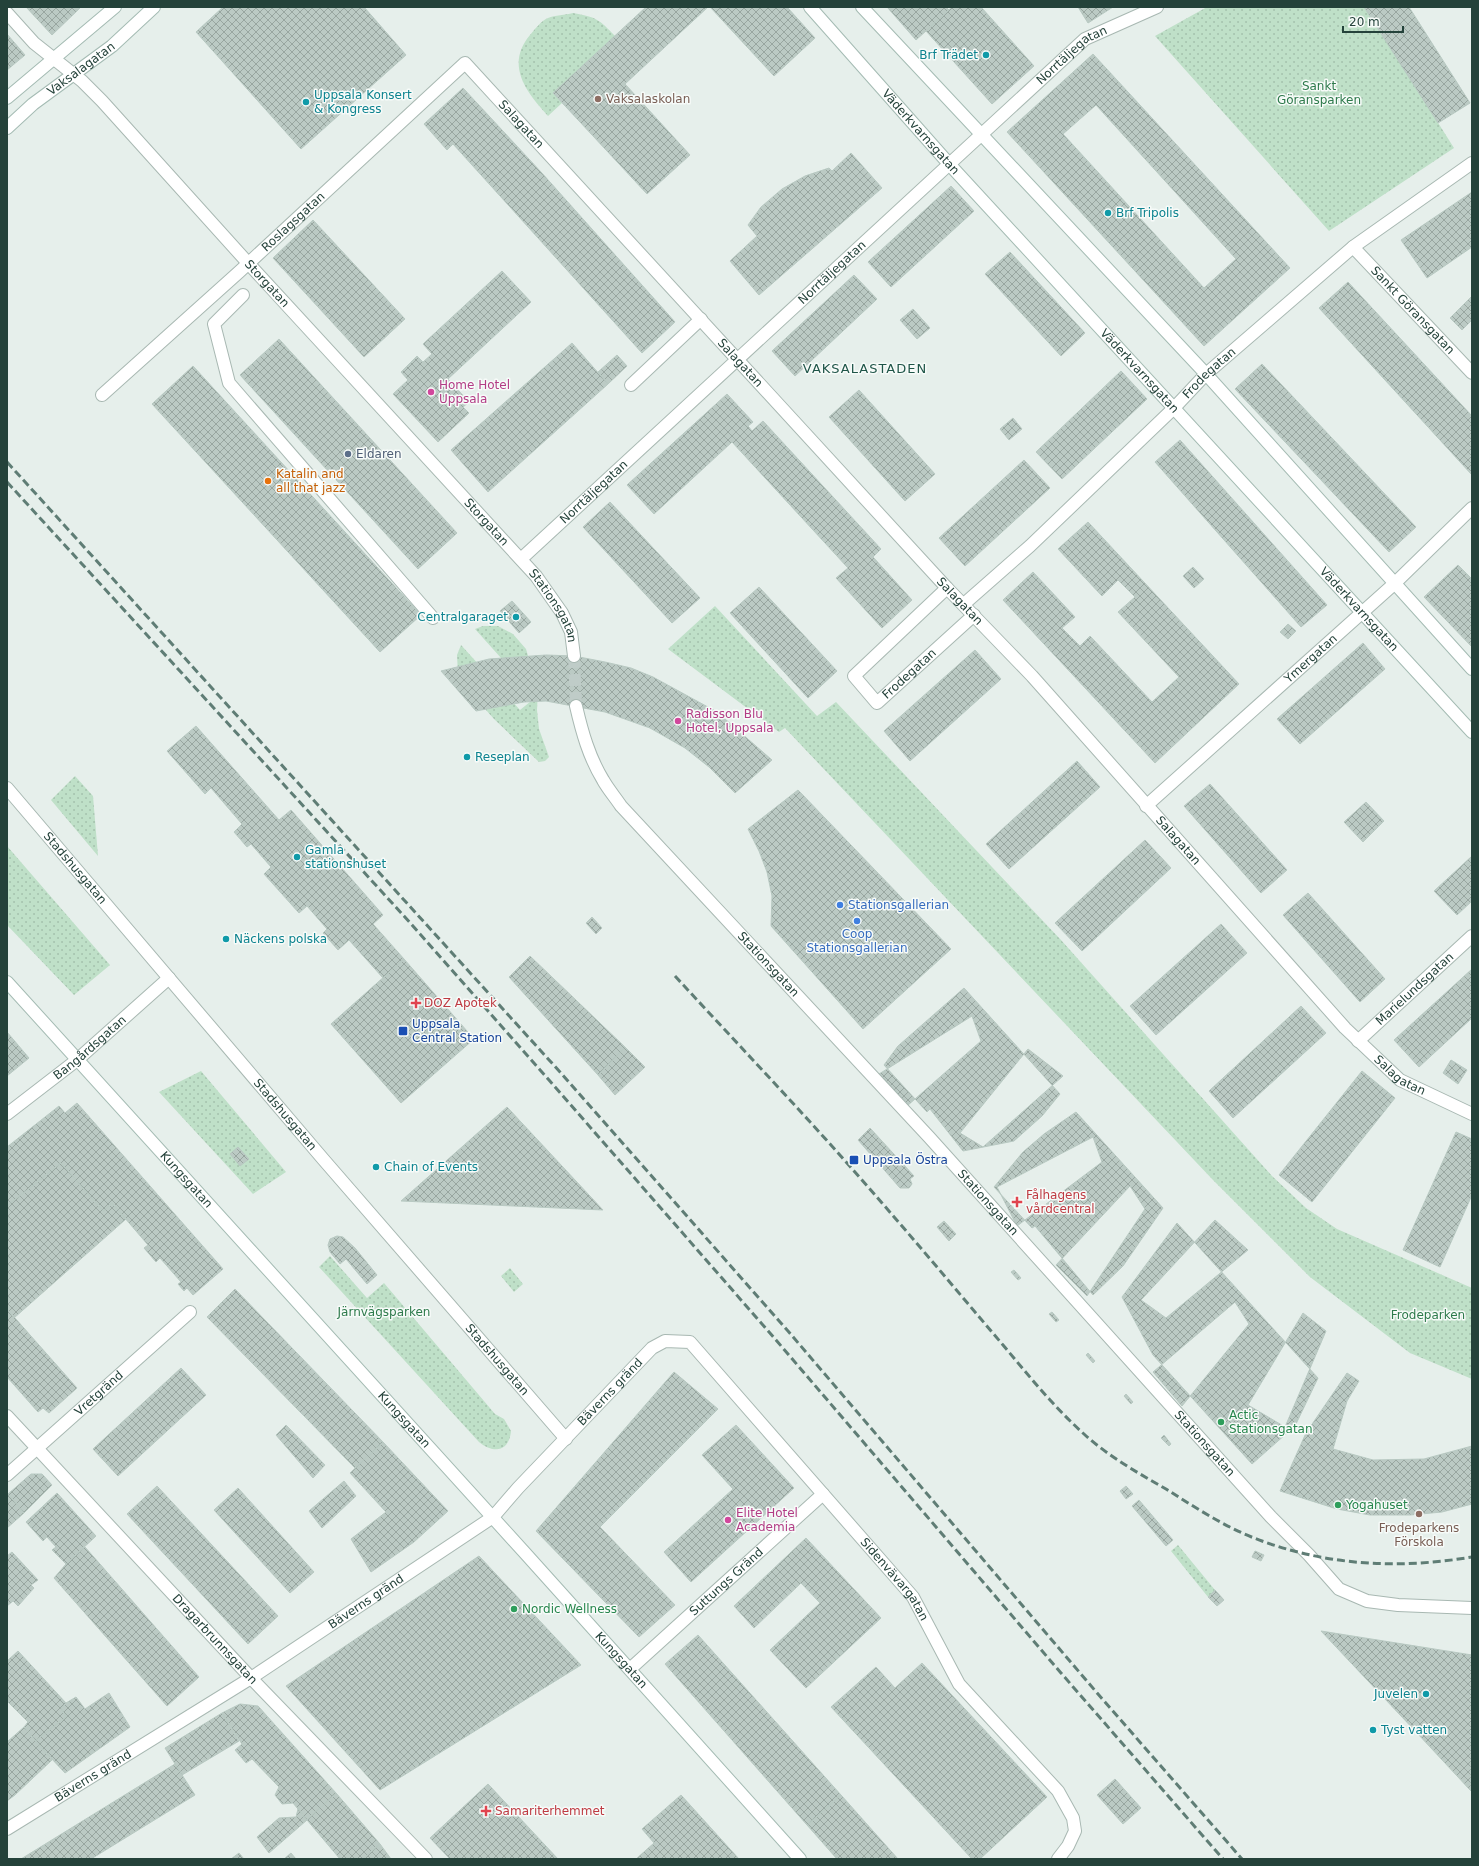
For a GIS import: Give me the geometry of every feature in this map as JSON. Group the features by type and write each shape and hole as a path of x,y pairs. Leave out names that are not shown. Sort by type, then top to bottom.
{"street":[{"name":"Vaksalagatan","path":"7,98 115,7"},
{"name":"Vaksalagatan","path":"7,128 33,104 112,46 154,7"},
{"name":"Väderkvarnsgatan","path":"810,7 950,165 1472,732"},
{"path":"862,7 1206,374 1472,669"},
{"name":"Norrtäljegatan","path":"522,560 1085,39 1157,7"},
{"name":"Storgatan","path":"7,13 34,43 74,74 102,101 248,263 522,560"},
{"name":"Roslagsgatan","path":"102,395 465,63"},
{"name":"Salagatan","path":"465,63 947,588 1032,676 1146,806 1358,1041 1400,1080 1472,1114"},
{"name":"Frodegatan","path":"964,604 1030,546 1174,408 1206,374 1353,247 1472,163"},
{"name":"Sankt Göransgatan","path":"1353,247 1472,373"},
{"path":"243,295 214,324 229,383 432,618"},
{"path":"631,385 701,319"},
{"name":"Ymergatan","path":"1146,806 1394,584 1472,508"},
{"name":"Stationsgatan","path":"522,560 536,576 562,613 571,632 574,656"},
{"name":"Frodegatan","path":"947,588 854,676 877,703 974,615"},
{"name":"Stationsgatan","path":"576,706 583,735 592,760 603,780 621,806 924,1131 1271,1518 1309,1555 1339,1589 1368,1601 1398,1605 1470,1607"},
{"name":"Stadshusgatan","path":"7,788 566,1439"},
{"name":"Marielundsgatan","path":"1358,1041 1472,936"},
{"name":"Bangårdsgatan","path":"7,1114 77,1060 169,978"},
{"name":"Kungsgatan","path":"7,982 630,1669 800,1859"},
{"name":"Vretgränd","path":"7,1474 190,1312"},
{"name":"Bäverns gränd","path":"7,1829 251,1678 493,1518 518,1488 652,1348 666,1341 690,1342"},
{"name":"Sidenvävargatan","path":"690,1342 912,1597 959,1684 1058,1791 1073,1818 1075,1832 1068,1846 1058,1859"},
{"name":"Dragarbrunnsgatan","path":"7,1416 251,1678 423,1858"},
{"name":"Suttungs Gränd","path":"630,1669 823,1494"}],"green space":[{"name":"Sankt Göransparken","path":"1207,7 1365,7 1454,148 1329,231 1155,36"},
{"path":"573,13 587,16 601,22 615,36 553,93 562,103 548,116 532,97 521,78 519,57 523,46 538,25 548,18"},
{"name":"Frodeparken","path":"715,606 817,716 836,702 1061,940 1272,1176 1306,1208 1337,1229 1472,1288 1472,1379 1410,1353 1310,1277 1213,1180 785,728 779,732 668,649"},
{"path":"483,626 498,626 513,634 526,649 538,690 537,710 539,729 549,757 545,761 539,762 494,719 461,682 458,674 457,655 461,645 520,710 536,697 475,629"},
{"path":"75,776 93,796 98,856 51,800"},
{"path":"7,846 110,965 74,995 7,925"},
{"path":"201,1071 286,1172 253,1194 159,1092"},
{"name":"Järnvägsparken","path":"330,1256 367,1298 384,1283 495,1414 504,1419 511,1431 510,1438 504,1447 500,1449 490,1448 479,1442 319,1267"},
{"path":"510,1268 523,1284 514,1292 501,1276"},
{"path":"1178,1545 1215,1590 1208,1597 1171,1551"}],"building":[{"path":"26,7 81,7 52,35"},
{"name":"Uppsala Konsert & Kongress","path":"223,7 364,7 406,55 301,149 196,32"},
{"name":"Vaksalaskolan","path":"646,7 708,7 625,84 690,155 647,194 553,93"},
{"path":"710,7 787,7 815,38 774,76"},
{"path":"887,7 946,7 949,10 916,40"},
{"name":"Brf Trädet","path":"952,7 981,7 1034,66 992,104 926,31"},
{"path":"1078,7 1113,7 1088,23"},
{"path":"1364,7 1409,7 1470,103 1438,123"},
{"path":"7,34 25,55 7,70"},
{"name":"Brf Tripolis","path":"1093,54 1290,268 1204,346 1007,132","holes":["1096,105 1236,259 1204,288 1063,134"]},
{"path":"463,88 541,172 675,322 642,353 453,144 447,150 424,124"},
{"path":"851,153 882,188 759,295 730,261 757,236 748,225 761,207 782,189 805,176 829,168 832,171"},
{"path":"951,186 974,211 891,287 868,262"},
{"path":"1472,192 1472,247 1427,278 1401,240"},
{"path":"313,220 405,319 364,357 273,258"},
{"path":"1010,252 1085,333 1061,356 985,274"},
{"path":"502,271 531,302 448,379 469,402 463,407 469,413 438,442 393,394 408,380 401,372 417,356 423,362 432,354 423,344"},
{"path":"854,275 877,299 795,376 772,351"},
{"path":"1348,282 1472,416 1472,475 1319,308"},
{"path":"1472,296 1472,320 1462,330 1450,318"},
{"path":"913,309 930,328 917,339 900,320"},
{"name":"Eldaren","path":"279,339 457,533 418,569 240,375"},
{"path":"572,343 608,384 488,492 451,450"},
{"path":"617,355 627,366 608,384 598,372"},
{"path":"1262,364 1416,527 1389,552 1235,389"},
{"path":"193,366 421,615 380,652 152,404"},
{"path":"1121,371 1147,399 1062,479 1036,452"},
{"path":"859,390 935,474 905,501 829,417"},
{"path":"727,394 753,422 748,426 752,431 763,421 881,549 873,557 912,600 882,628 836,578 848,568 732,442 654,514 627,485"},
{"path":"1013,418 1022,429 1009,440 1000,429"},
{"path":"1180,440 1327,605 1301,627 1155,462"},
{"path":"1024,460 1050,488 965,566 939,538"},
{"path":"610,502 700,598 672,623 583,527"},
{"path":"1088,522 1239,684 1155,763 1003,600 1033,572 1075,617 1062,628 1080,646 1090,636 1152,702 1179,677 1118,612 1135,597 1118,580 1102,596 1058,549"},
{"path":"1458,565 1472,579 1472,647 1424,597"},
{"path":"1193,567 1204,579 1194,588 1183,576"},
{"path":"759,587 837,671 808,698 730,613"},
{"name":"Centralgaraget","path":"512,601 531,622 519,633 500,611"},
{"path":"1288,624 1296,631 1288,639 1280,632"},
{"path":"1363,643 1385,669 1300,744 1277,719"},
{"path":"975,650 1001,679 910,761 884,731"},
{"name":"Radisson Blu Hotel, Uppsala","path":"546,655 574,656 605,662 631,668 653,677 717,712 772,760 735,793 709,767 685,748 650,728 605,712 546,701 524,702 476,711 441,671 489,659"},
{"name":"Gamla stationshuset","path":"196,726 279,820 291,810 383,915 373,924 404,959 383,978 349,940 338,950 323,933 327,929 307,906 299,913 264,874 271,867 251,844 247,847 234,832 242,824 211,788 205,794 167,751"},
{"path":"1077,761 1100,787 1009,869 986,844"},
{"path":"1210,784 1287,870 1261,893 1184,806"},
{"name":"Stationsgallerian","path":"798,790 951,949 863,1029 771,926 772,896 767,872 748,829"},
{"path":"1366,802 1384,821 1363,842 1344,822"},
{"path":"1145,840 1171,868 1082,951 1055,923"},
{"path":"1472,856 1472,901 1457,915 1434,891"},
{"path":"1308,893 1385,979 1360,1002 1283,915"},
{"path":"592,917 602,928 596,934 586,923"},
{"path":"1221,924 1247,953 1156,1035 1130,1006"},
{"path":"530,956 625,1047 598,1075 509,977"},
{"name":"Uppsala Central Station","path":"404,959 474,1039 401,1103 331,1024"},
{"path":"1472,969 1472,1018 1419,1067 1394,1040"},
{"path":"964,988 1060,1094 1042,1116 1014,1141 963,1151 930,1109 927,1112 884,1065 898,1046"},
{"path":"1301,1006 1326,1033 1233,1118 1209,1091"},
{"path":"972,1016 981,1041 907,1106 879,1074"},
{"path":"7,1032 29,1058 7,1076"},
{"path":"625,1047 645,1067 615,1095 598,1075"},
{"path":"1028,1049 1063,1076 983,1147 960,1133"},
{"path":"1451,1060 1467,1070 1458,1084 1443,1073"},
{"path":"1362,1071 1395,1098 1312,1202 1279,1175"},
{"path":"77,1103 223,1269 193,1295 187,1288 184,1291 178,1284 181,1282 160,1258 156,1262 144,1248 148,1245 112,1203 103,1211 61,1163 7,1206 7,1147 59,1106 65,1113"},
{"path":"507,1107 603,1210 401,1201"},
{"path":"1076,1112 1163,1208 1123,1266 1093,1295 1035,1226 1032,1228 994,1187 1023,1152 1044,1134"},
{"name":"Uppsala Östra","path":"870,1128 914,1176 910,1179 912,1184 909,1188 900,1188 858,1140"},
{"path":"1456,1132 1472,1139 1472,1195 1440,1267 1403,1250"},
{"path":"1093,1137 1102,1162 1017,1226 997,1187"},
{"path":"238,1147 249,1159 240,1166 230,1154"},
{"path":"61,1163 103,1211 112,1203 126,1219 14,1318 7,1309 7,1206"},
{"path":"1130,1186 1145,1209 1087,1296 1056,1265"},
{"path":"1215,1220 1248,1250 1166,1318 1141,1300"},
{"path":"944,1221 956,1234 949,1241 937,1227"},
{"path":"1177,1223 1318,1378 1295,1426 1252,1464 1153,1355 1122,1297"},
{"path":"337,1236 343,1237 355,1248 377,1275 367,1284 346,1259 340,1264 330,1252 328,1245 330,1239"},
{"path":"1014,1270 1021,1278 1018,1280 1011,1272"},
{"path":"235,1289 383,1442 355,1468 207,1317"},
{"path":"1235,1302 1249,1324 1182,1406 1153,1372"},
{"path":"7,1309 77,1388 49,1413 43,1408 38,1412 7,1377"},
{"path":"1052,1312 1059,1320 1056,1322 1049,1314"},
{"path":"1303,1313 1326,1331 1285,1427 1248,1405"},
{"path":"1088,1353 1095,1361 1093,1363 1086,1355"},
{"path":"181,1368 206,1395 118,1476 93,1449"},
{"path":"674,1372 718,1409 600,1527 675,1605 639,1637 536,1531"},
{"path":"1347,1373 1359,1381 1347,1401 1333,1449 1373,1460 1424,1459 1472,1446 1472,1504 1442,1512 1410,1515 1370,1515 1337,1509 1280,1491 1306,1433"},
{"path":"1126,1394 1133,1402 1131,1404 1124,1396"},
{"path":"286,1425 325,1465 313,1478 276,1435"},
{"name":"Elite Hotel Academia","path":"736,1425 794,1488 691,1582 664,1552 733,1489 702,1455"},
{"path":"1164,1435 1171,1444 1169,1446 1161,1438"},
{"path":"383,1442 448,1511 414,1542 371,1572 351,1539 386,1512 350,1473"},
{"path":"31,1474 42,1474 52,1485 24,1513 8,1494"},
{"path":"344,1481 356,1496 322,1528 309,1511"},
{"path":"157,1486 278,1616 248,1644 127,1514"},
{"path":"1126,1486 1133,1494 1126,1499 1120,1491"},
{"path":"238,1488 314,1572 290,1593 214,1510"},
{"path":"57,1493 96,1536 66,1564 52,1550 56,1547 47,1537 43,1541 26,1522"},
{"path":"8,1494 24,1513 7,1528 7,1495"},
{"path":"1139,1500 1173,1540 1166,1546 1132,1506"},
{"path":"806,1538 881,1618 806,1688 770,1650 820,1603 801,1583 754,1628 734,1606"},
{"path":"85,1547 199,1677 167,1706 54,1578 66,1564"},
{"path":"1255,1551 1264,1555 1261,1561 1252,1557"},
{"path":"12,1552 38,1580 31,1585 34,1588 18,1606 13,1601 7,1606 7,1556"},
{"path":"479,1556 581,1665 380,1790 286,1686"},
{"path":"1215,1590 1224,1600 1217,1606 1208,1597"},
{"name":"Juvelen","path":"1321,1631 1472,1655 1471,1791 1417,1733"},
{"path":"698,1635 841,1795 807,1825 665,1664"},
{"path":"18,1651 66,1703 61,1708 66,1717 35,1741 24,1727 28,1722 7,1701 7,1661"},
{"path":"922,1663 1047,1797 980,1859 972,1859 831,1707 876,1667 895,1688"},
{"path":"109,1693 130,1727 65,1773 35,1741 66,1717 61,1708 66,1703 76,1697 85,1709"},
{"path":"240,1704 258,1706 336,1793 307,1820 293,1803 282,1804 275,1795 279,1787 252,1759 246,1763 235,1750 242,1744 222,1713"},
{"path":"222,1713 239,1741 182,1775 165,1748"},
{"path":"24,1727 52,1760 15,1795 7,1786 7,1742"},
{"path":"175,1764 195,1795 91,1859 21,1859"},
{"path":"1115,1779 1141,1808 1123,1824 1097,1795"},
{"name":"Samariterhemmet","path":"488,1784 558,1859 450,1859 430,1838"},
{"path":"7,1786 15,1795 7,1801"},
{"path":"336,1793 380,1844 363,1859 340,1859 307,1820"},
{"path":"681,1795 739,1859 636,1859 654,1843 642,1829"},
{"path":"841,1795 898,1859 837,1859 807,1825"},
{"path":"298,1809 307,1820 269,1853 257,1837 279,1818 296,1817"},
{"path":"380,1844 391,1859 363,1859"},
{"path":"239,1853 244,1859 231,1859"},
{"path":"291,1853 296,1859 284,1859"}],"tunnel":[{"path":"574,656 576,706"}],"railway":[{"path":"7,462 560,1072 788,1331 1098,1694 1242,1859"},
{"path":"7,482 404,916 549,1080 776,1340 1061,1673 1223,1859"},
{"path":"675,976 857,1174 913,1238 1032,1380 1073,1424 1103,1450 1201,1511 1225,1524 1249,1536 1288,1549 1314,1556 1366,1563 1419,1563 1472,1557"}],"place":[{"name":"Brf Trädet","path":"986,55"},
{"name":"Vaksalaskolan","path":"598,99"},
{"name":"Uppsala Konsert & Kongress","path":"306,102"},
{"name":"Brf Tripolis","path":"1108,213"},
{"name":"Home Hotel Uppsala","path":"431,392"},
{"name":"Eldaren","path":"348,454"},
{"name":"Katalin and all that jazz","path":"268,481"},
{"name":"Centralgaraget","path":"516,617"},
{"name":"Radisson Blu Hotel, Uppsala","path":"678,721"},
{"name":"Reseplan","path":"467,757"},
{"name":"Gamla stationshuset","path":"297,857"},
{"name":"Stationsgallerian","path":"840,905"},
{"name":"Coop Stationsgallerian","path":"857,921"},
{"name":"Näckens polska","path":"226,939"},
{"name":"DOZ Apotek","path":"416,1003"},
{"name":"Uppsala Central Station","path":"403,1031"},
{"name":"Uppsala Östra","path":"854,1160"},
{"name":"Chain of Events","path":"376,1167"},
{"name":"Fålhagens vårdcentral","path":"1017,1202"},
{"name":"Actic Stationsgatan","path":"1221,1422"},
{"name":"Yogahuset","path":"1338,1505"},
{"name":"Frodeparkens Förskola","path":"1419,1514"},
{"name":"Elite Hotel Academia","path":"728,1520"},
{"name":"Nordic Wellness","path":"514,1609"},
{"name":"Juvelen","path":"1426,1694"},
{"name":"Tyst vatten","path":"1373,1730"},
{"name":"Samariterhemmet","path":"486,1811"}],"district":[{"name":"VAKSALASTADEN","path":"865,368"}]}
